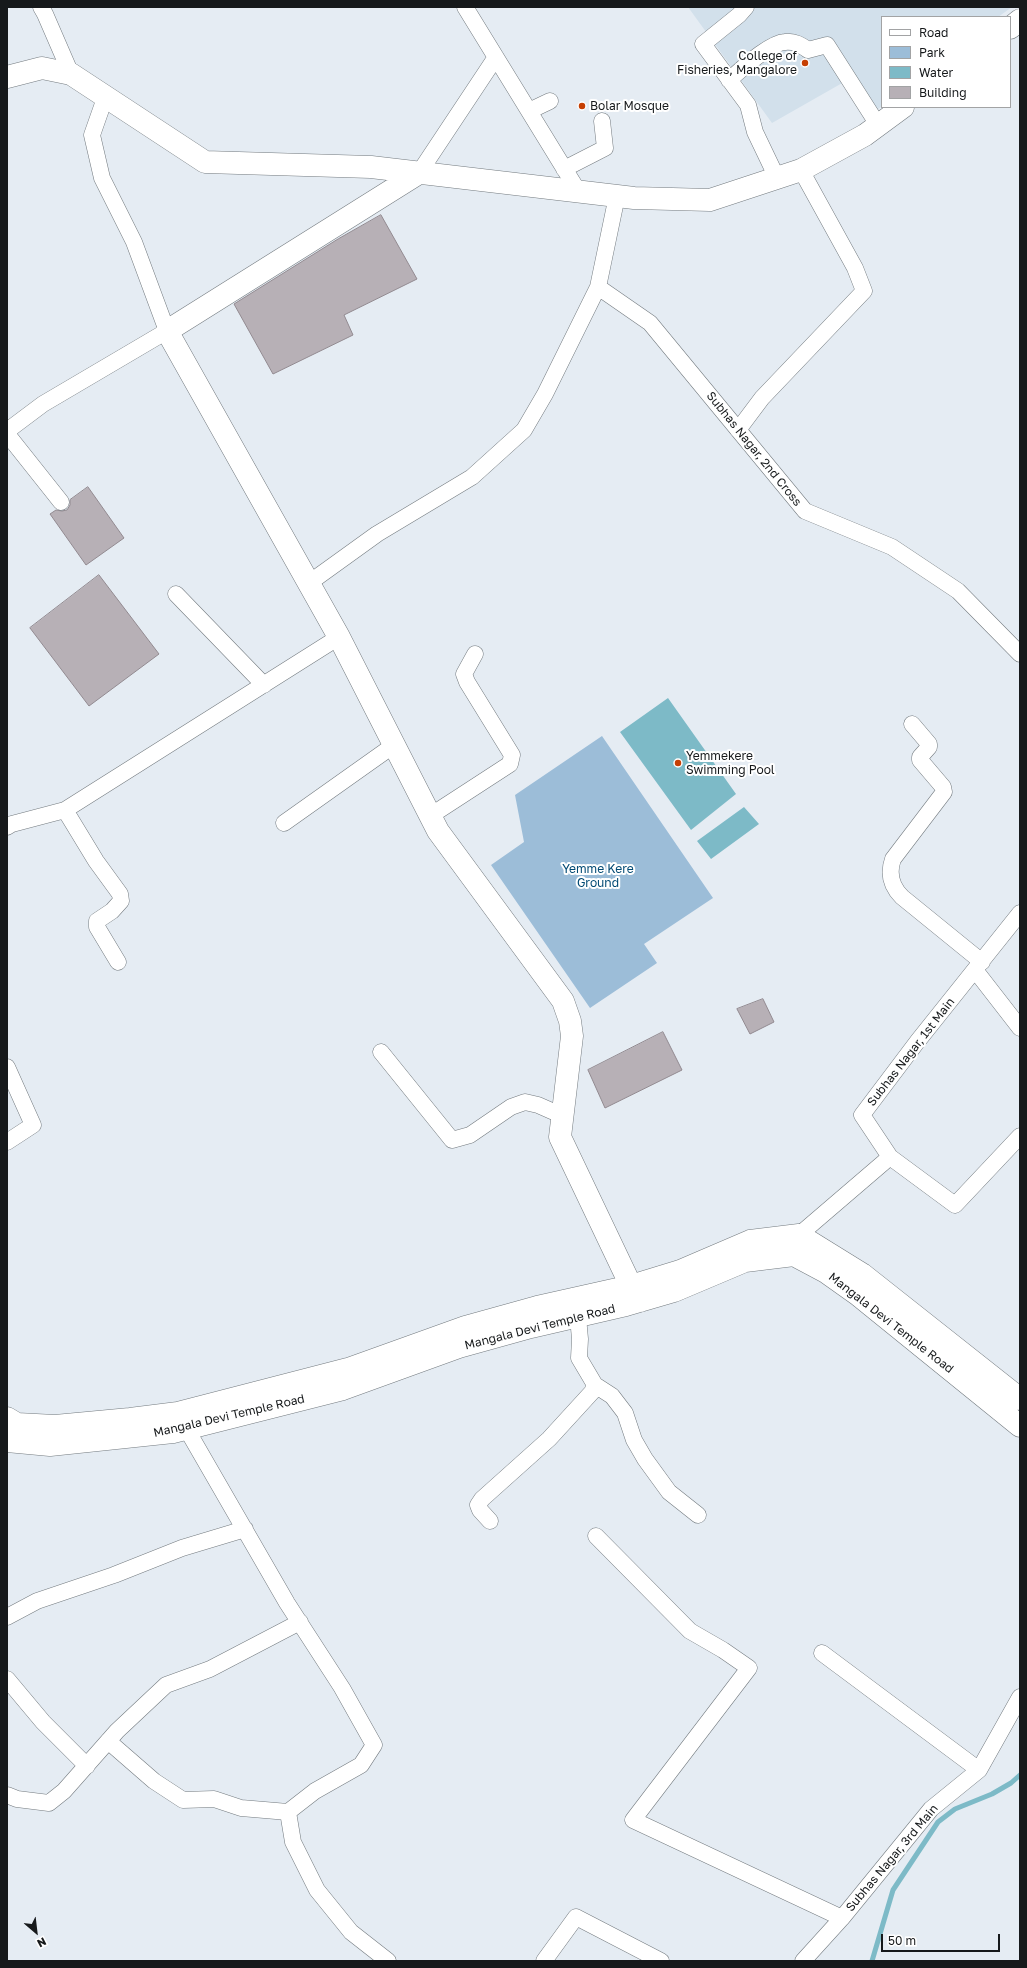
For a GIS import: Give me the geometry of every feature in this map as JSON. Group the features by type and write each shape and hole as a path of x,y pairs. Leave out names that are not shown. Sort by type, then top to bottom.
{"street":[{"path":"41,7 46,14 71,74"},
{"path":"465,7 578,191"},
{"path":"746,7 739,15 703,44 748,105 755,132 777,178"},
{"path":"1011,27 1020,20"},
{"path":"729,80 763,52 785,42 797,43 808,50 827,45 878,125"},
{"path":"61,502 7,432 43,404 167,331 419,173 496,57"},
{"path":"7,77 42,68 71,74 105,98 204,162 371,167 617,196 710,200 801,170 865,135 902,108"},
{"path":"105,98 92,135 102,178 134,242 167,331 339,637 438,831 563,1001 570,1021 572,1036 560,1137 636,1293"},
{"path":"529,111 550,102"},
{"path":"564,169 605,148 602,121"},
{"path":"738,430 762,398 864,291 855,268 801,170"},
{"path":"308,583 377,534 472,477 524,430 545,394 598,287 617,196"},
{"name":"Subhas Nagar, 2nd Cross","path":"598,287 650,323 805,512 892,547 958,591 1020,654"},
{"path":"176,594 264,685"},
{"path":"7,827 12,824 65,810 339,637"},
{"path":"430,816 510,764 512,755 467,682 464,674 474,654"},
{"path":"912,724 930,744 920,757 920,760 943,787 944,792 893,859 890,868 891,879 894,887 902,897 978,966 1020,1028"},
{"path":"284,823 394,745"},
{"path":"65,810 96,861 120,894 121,901 112,911 97,921 97,927 118,962"},
{"name":"Subhas Nagar, 1st Main","path":"890,1157 862,1115 917,1042 1020,913"},
{"path":"381,1052 452,1140 470,1135 511,1107 525,1102 538,1105 563,1116"},
{"path":"7,1067 33,1125 7,1142"},
{"path":"797,1245 890,1157 955,1205 1020,1136"},
{"name":"Mangala Devi Temple Road","path":"10,1430 130,1419 182,1421 343,1389 459,1347 531,1327 578,1317 636,1293 680,1271 750,1241 797,1245 862,1274 1020,1399"},
{"name":"Mangala Devi Temple Road","path":"797,1245 826,1272 857,1294 1020,1426"},
{"name":"Mangala Devi Temple Road","path":"182,1421 348,1369 464,1327 537,1307 636,1293"},
{"path":"578,1317 580,1339 579,1358 595,1385 612,1396 625,1413 634,1440 645,1459 669,1492 698,1515"},
{"path":"490,1521 480,1510 478,1505 549,1438 592,1392 595,1385"},
{"path":"108,1741 154,1782 183,1800 214,1799 241,1808 288,1812 315,1791 361,1765 374,1745 342,1688 300,1622 182,1421"},
{"path":"7,1617 37,1601 114,1575 182,1548 245,1529"},
{"path":"596,1536 690,1631 749,1668 633,1820 842,1918"},
{"path":"7,1795 17,1799 49,1803 64,1791 108,1741 166,1685 210,1669 300,1622"},
{"path":"822,1654 978,1770"},
{"path":"7,1679 43,1722 86,1766"},
{"name":"Subhas Nagar, 3rd Main","path":"803,1961 842,1918 931,1809 978,1770 1020,1697"},
{"path":"288,1812 293,1842 317,1890 351,1932 388,1961"},
{"path":"544,1961 576,1917 661,1961"}],"shaded area":[{"name":"College of Fisheries, Mangalore","path":"688,7 1012,7 999,16 881,16 881,107 865,119 844,82 772,123"}],"green space":[{"name":"Yemme Kere Ground","path":"602,736 713,898 644,944 657,963 590,1008 491,865 524,842 515,795"}],"water":[{"name":"Yemmekere Swimming Pool","path":"668,698 736,794 691,830 620,732"},
{"name":"Yemmekere Swimming Pool","path":"744,807 759,824 711,859 697,841"}],"building":[{"path":"381,215 417,279 344,315 353,335 273,374 234,304 338,239"},
{"path":"88,487 124,538 86,565 50,514 56,510 67,510 70,505 70,500"},
{"path":"99,575 159,654 89,706 30,628"},
{"path":"763,999 774,1022 750,1034 737,1009"},
{"path":"663,1032 682,1070 605,1108 588,1070"}],"waterway":[{"path":"872,1961 893,1890 938,1822 955,1809 992,1794 1011,1783 1020,1775"}],"place":[{"name":"College of Fisheries, Mangalore","path":"805,63"},
{"name":"Bolar Mosque","path":"582,106"},
{"name":"Yemmekere Swimming Pool","path":"678,763"}]}
